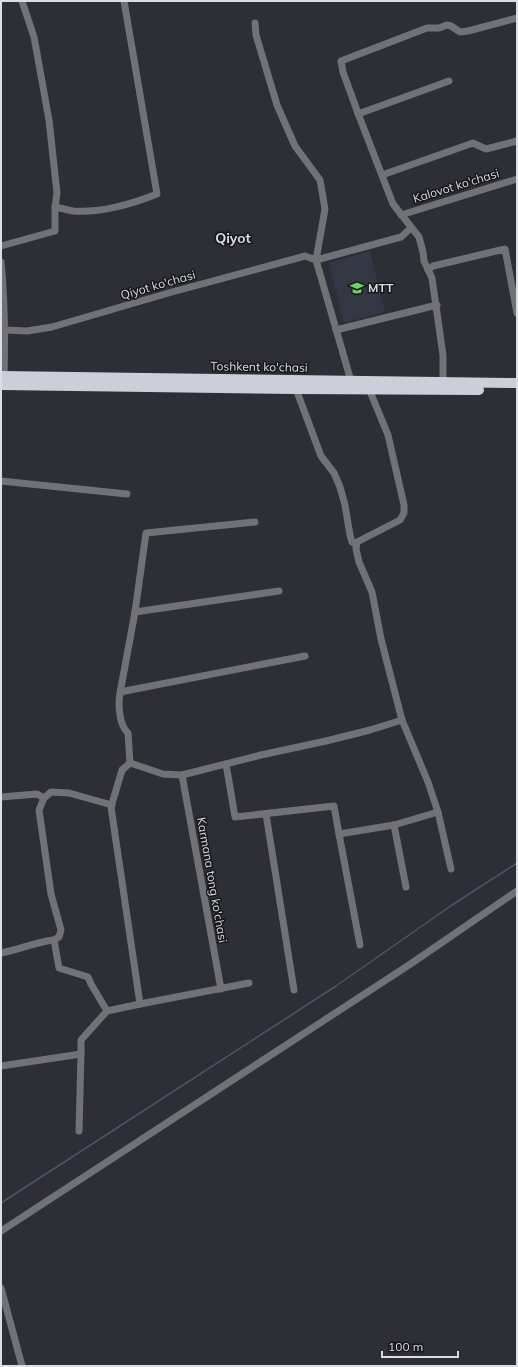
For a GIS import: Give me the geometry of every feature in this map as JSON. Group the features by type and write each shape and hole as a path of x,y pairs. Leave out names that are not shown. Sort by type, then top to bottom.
{"highway":[{"name":"Toshkent ko'chasi","path":"2,380 517,383"},
{"name":"Toshkent ko'chasi","path":"2,380 296,389 517,390"}],"street":[{"path":"1,246 55,231 55,207 57,193 48,120 34,37 22,1"},
{"path":"55,207 73,211 95,210 141,200 157,194 124,1"},
{"name":"Kalovot ko'chasi","path":"443,382 443,355 437,305 432,278 428,270 419,237 393,204 358,114 343,72 341,61 427,28 439,28 447,25 460,32 517,18"},
{"path":"256,23 256,35 277,104 295,146 320,180 325,209 316,260 351,381"},
{"path":"358,114 449,81"},
{"path":"382,175 473,143 486,149 517,141"},
{"name":"Kalovot ko'chasi","path":"401,215 517,179"},
{"path":"316,260 401,237 411,228"},
{"path":"428,270 433,266 505,249 517,314"},
{"name":"Qiyot ko'chasi","path":"5,330 28,331 52,327 172,292 305,256 316,260"},
{"path":"1,262 5,330 2,380"},
{"path":"336,330 437,305"},
{"path":"296,389 321,456 334,473 345,505 352,542 356,545 359,562 372,592 381,638 402,720 428,782 438,812 451,868"},
{"path":"356,545 357,542 400,520 404,513 404,505 388,435 369,389"},
{"path":"1,481 127,494"},
{"path":"130,763 128,733 124,730 119,700 135,612 146,533 255,522"},
{"path":"135,612 279,591"},
{"path":"120,693 305,656"},
{"path":"130,763 163,774 182,775 370,730 402,720"},
{"path":"130,763 122,770 112,805 140,1004"},
{"path":"226,764 235,817 334,806 360,945"},
{"name":"Karmana tong ko'chasi","path":"182,775 221,989"},
{"path":"1,953 13,951 40,942 54,940 59,936 61,930 51,894 39,810 44,798 51,792 69,793 112,805"},
{"path":"1,797 36,794 44,798"},
{"path":"339,834 394,825 438,812"},
{"path":"266,814 294,990"},
{"path":"394,825 406,887"},
{"path":"1,1231 412,964 517,891"},
{"path":"54,940 59,968 88,977 107,1012"},
{"path":"80,1131 81,1040 107,1012 140,1004 249,983"},
{"path":"1,1066 81,1054"},
{"path":"1,1288 22,1366"}],"shaded area":[{"name":"MTT","path":"370,251 385,312 344,323 329,263"}],"waterway":[{"path":"1,1203 336,986 452,905 517,863"}],"place":[{"name":"MTT","path":"357,288"}],"district":[{"name":"Qiyot","path":"233,238"}]}
